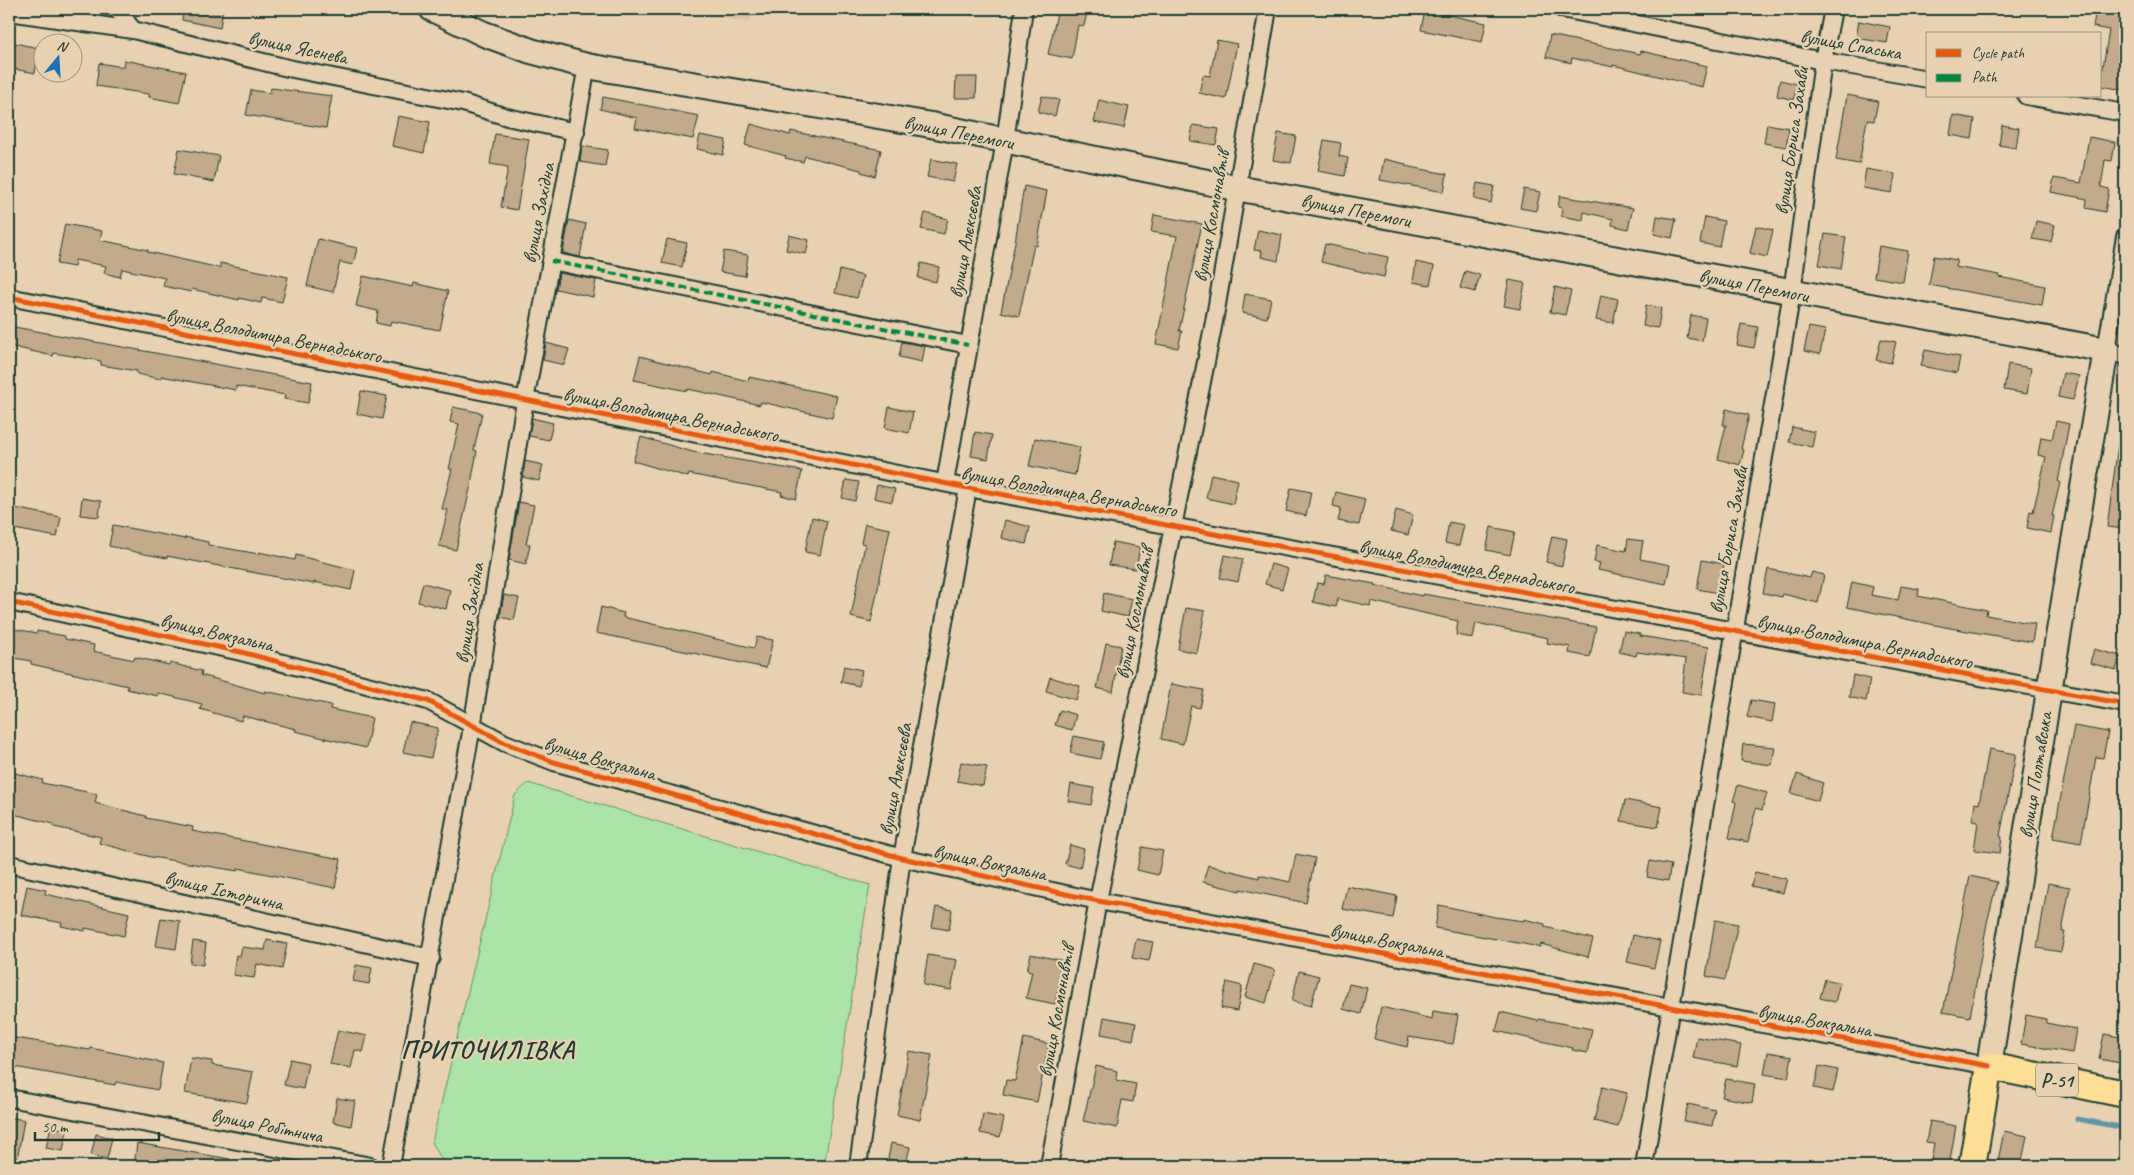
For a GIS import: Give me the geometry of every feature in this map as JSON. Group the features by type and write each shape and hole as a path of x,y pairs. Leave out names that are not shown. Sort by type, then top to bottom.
{"main road":[{"name":"вулиця Перемоги","path":"432,9 484,34 521,48 587,66 931,125 1236,188 2116,353"},
{"name":"вулиця Полтавська","path":"1972,1166 2049,691 2116,353"},
{"name":"вулиця Вокзальна","path":"1989,1066 2125,1094"}],"street":[{"path":"117,9 133,30"},
{"name":"вулиця Алєксєєва","path":"945,483 1004,141 1024,9"},
{"name":"вулиця Космонавтів","path":"1049,1166 1098,901 1214,322 1268,9"},
{"name":"вулиця Спаська","path":"1562,9 1823,61 1926,79"},
{"name":"вулиця Бориса Захави","path":"1644,1166 1792,292 1823,61 1833,9"},
{"name":"вулиця Ясенева","path":"9,12 133,30 288,68 463,103 507,117 576,132"},
{"name":"вулиця Західна","path":"391,1166 431,958 472,727 525,401 587,66"},
{"path":"2038,98 2125,113"},
{"name":"вулиця Полтавська","path":"2116,353 2125,237"},
{"path":"550,260 968,345"},
{"name":"вулиця Володимира Вернадського","path":"9,297 968,488 2125,704"},
{"name":"вулиця Алєксєєва","path":"858,1166 902,858 968,488"},
{"name":"вулиця Вокзальна","path":"9,602 241,652 428,701 451,712 472,727 505,743 554,762 902,858 1098,901 1670,1009 1989,1066"},
{"name":"вулиця Історична","path":"9,864 431,958"},
{"name":"вулиця Робітнича","path":"9,1098 371,1166"}],"shaded area":[{"path":"681,9 753,9 750,23"}],"green space":[{"path":"528,783 870,885 824,1166 460,1166 444,1164 432,1142 515,795"}],"building":[{"path":"183,9 223,9 220,28 182,20"},
{"path":"1058,9 1088,9 1084,26 1078,25 1072,59 1048,54"},
{"path":"2096,9 2125,9 2125,90 2102,86 2102,74 2109,30 2093,27"},
{"path":"1425,10 1486,23 1482,42 1421,30"},
{"path":"1859,21 1890,27 1887,43 1856,38"},
{"path":"1550,35 1640,54 1641,51 1707,66 1702,87 1613,65 1613,67 1572,58 1571,63 1546,57"},
{"path":"1217,40 1237,44 1226,99 1199,93 1203,75 1210,76"},
{"path":"9,42 32,47 32,72 9,68"},
{"path":"124,60 186,72 179,103 149,97 149,94 96,86 99,63 123,67"},
{"path":"956,77 977,77 976,98 955,98"},
{"path":"1780,80 1797,84 1794,100 1777,96"},
{"path":"271,88 332,96 326,128 246,115 251,90 270,93"},
{"path":"1847,95 1878,101 1874,121 1867,120 1859,164 1836,160"},
{"path":"1042,96 1059,100 1055,116 1038,112"},
{"path":"603,97 699,116 693,139 635,128 637,118 600,109"},
{"path":"1099,100 1129,107 1124,128 1094,122"},
{"path":"1953,115 1975,119 1972,139 1950,135"},
{"path":"398,116 430,122 424,153 392,146"},
{"path":"751,124 790,135 791,131 881,150 875,176 861,172 861,170 805,156 803,162 785,158 786,156 745,145"},
{"path":"1767,124 1789,128 1786,147 1764,143"},
{"path":"1193,125 1219,129 1216,145 1190,141"},
{"path":"2002,125 2019,128 2016,148 1999,145"},
{"path":"1278,133 1296,136 1291,163 1273,160"},
{"path":"495,134 529,139 517,210 501,207 508,167 490,164"},
{"path":"700,135 726,140 723,155 697,149"},
{"path":"2089,137 2115,142 2112,161 2105,160 2101,187 2109,189 2105,212 2086,208 2087,199 2051,192 2054,178 2081,183"},
{"path":"1324,140 1341,143 1339,156 1348,158 1345,176 1318,171"},
{"path":"582,146 608,150 605,166 580,162"},
{"path":"179,149 219,156 214,182 174,174"},
{"path":"931,159 957,164 953,182 927,177"},
{"path":"1384,159 1406,164 1405,166 1447,174 1444,192 1380,180"},
{"path":"1866,169 1895,174 1892,193 1863,188"},
{"path":"1477,183 1494,186 1491,203 1474,199"},
{"path":"1024,186 1047,191 1037,246 1034,245 1019,316 1001,312"},
{"path":"1524,189 1540,192 1536,211 1520,208"},
{"path":"1560,196 1633,208 1628,229 1612,225 1613,219 1584,212 1583,220 1561,216 1562,208 1558,207"},
{"path":"925,213 948,219 944,234 921,229"},
{"path":"1154,215 1202,224 1179,331 1182,331 1178,348 1156,344 1177,236 1151,232"},
{"path":"1657,216 1676,219 1672,238 1654,234"},
{"path":"1705,217 1724,221 1719,247 1700,243"},
{"path":"569,220 586,224 580,257 563,253"},
{"path":"2036,221 2055,225 2051,242 2032,239"},
{"path":"65,224 102,231 100,240 148,250 148,252 220,268 220,263 288,277 282,302 262,298 261,303 192,289 191,292 163,286 165,278 122,269 120,277 104,273 106,266 75,260 74,267 57,264"},
{"path":"1756,226 1773,230 1767,257 1750,253"},
{"path":"1258,230 1282,235 1278,261 1261,257 1262,251 1254,250"},
{"path":"1825,234 1846,237 1841,269 1819,265"},
{"path":"789,235 809,240 806,254 786,250"},
{"path":"318,239 357,248 353,265 340,262 333,292 307,286"},
{"path":"667,239 687,243 682,267 662,263"},
{"path":"1325,244 1388,257 1384,277 1321,262"},
{"path":"1879,246 1908,251 1903,282 1874,277"},
{"path":"724,251 748,255 745,276 720,272"},
{"path":"1934,256 1957,260 1955,267 2045,286 2042,305 1929,285"},
{"path":"1416,262 1434,266 1430,285 1413,282"},
{"path":"921,263 939,267 936,282 918,278"},
{"path":"840,270 863,276 857,298 835,293"},
{"path":"1465,271 1480,275 1475,292 1460,288"},
{"path":"559,273 596,280 593,297 556,289"},
{"path":"363,276 413,287 414,283 448,291 440,330 391,321 390,326 376,323 378,311 356,306"},
{"path":"1509,280 1525,283 1520,309 1504,306"},
{"path":"1555,287 1571,291 1565,315 1550,312"},
{"path":"1245,294 1271,299 1267,318 1242,313"},
{"path":"1601,295 1618,299 1613,323 1596,320"},
{"path":"1646,305 1661,308 1658,328 1643,326"},
{"path":"1691,315 1706,318 1702,341 1687,338"},
{"path":"1741,324 1758,327 1754,348 1737,345"},
{"path":"9,326 312,382 308,403 284,399 285,395 236,386 236,390 161,376 161,379 137,374 137,371 101,365 101,361 54,353 53,356 9,346"},
{"path":"1809,327 1825,330 1820,354 1804,351"},
{"path":"1881,339 1896,342 1891,363 1876,360"},
{"path":"902,342 925,346 922,362 899,357"},
{"path":"546,343 569,349 564,365 543,360"},
{"path":"1925,350 1960,357 1957,373 1921,366"},
{"path":"640,356 712,375 713,372 748,381 749,377 837,396 832,418 761,402 760,405 688,389 687,391 634,380"},
{"path":"2008,364 2031,368 2027,394 2004,390"},
{"path":"2063,373 2079,376 2073,400 2058,397"},
{"path":"361,391 387,396 382,419 357,414"},
{"path":"453,407 482,413 474,450 477,451 470,489 456,550 439,546 448,510 442,509 452,469 449,469 459,424 450,422"},
{"path":"889,407 913,412 909,433 885,428"},
{"path":"1726,409 1749,415 1741,449 1744,450 1740,465 1718,459 1726,425 1723,425"},
{"path":"532,418 553,423 549,440 529,436"},
{"path":"2056,421 2069,424 2058,482 2060,483 2052,516 2054,516 2051,533 2027,528 2030,511 2033,512 2046,457 2038,455 2041,437 2052,439"},
{"path":"1792,427 1815,432 1812,447 1789,442"},
{"path":"975,432 992,435 988,459 971,456"},
{"path":"641,437 693,452 802,471 796,499 781,495 782,492 689,474 688,477 633,461"},
{"path":"1035,438 1080,447 1075,475 1029,466"},
{"path":"2118,445 2125,445 2125,529 2107,527"},
{"path":"525,461 543,465 539,481 523,477"},
{"path":"1211,474 1238,480 1233,504 1206,498"},
{"path":"846,480 859,482 855,501 842,498"},
{"path":"877,485 895,489 892,502 874,498"},
{"path":"1291,488 1311,492 1306,516 1286,511"},
{"path":"1336,492 1365,499 1359,525 1338,521 1341,508 1333,506"},
{"path":"82,498 101,501 99,517 80,515"},
{"path":"519,502 534,505 526,544 530,544 526,564 509,560"},
{"path":"9,507 61,517 57,537 9,528"},
{"path":"1396,510 1413,515 1408,535 1391,531"},
{"path":"812,517 827,521 820,555 805,552"},
{"path":"1005,520 1030,527 1026,544 1001,538"},
{"path":"1449,522 1464,525 1459,546 1445,543"},
{"path":"865,524 890,529 871,622 851,617 865,544 861,543"},
{"path":"113,525 185,539 185,537 208,542 208,545 259,554 259,552 295,560 296,555 355,570 351,590 109,546"},
{"path":"1491,527 1515,532 1510,555 1486,550"},
{"path":"1552,536 1567,539 1562,566 1546,562"},
{"path":"1628,539 1643,541 1640,559 1670,565 1666,584 1598,570 1600,563 1594,562 1597,545 1626,551"},
{"path":"1113,542 1140,547 1136,569 1109,565"},
{"path":"1225,555 1243,559 1238,582 1220,578"},
{"path":"1702,560 1724,564 1719,593 1697,589"},
{"path":"1271,564 1288,569 1282,589 1265,584"},
{"path":"1768,569 1810,578 1812,572 1824,575 1818,603 1783,594 1782,597 1763,593"},
{"path":"1326,575 1375,584 1422,596 1423,594 1486,605 1501,610 1596,627 1590,657 1569,653 1570,647 1547,643 1548,638 1476,623 1473,638 1456,635 1458,621 1371,601 1370,606 1338,599 1336,607 1313,602 1317,583 1324,584"},
{"path":"1852,582 1873,587 1871,595 1898,600 1901,586 1919,589 1918,596 1987,610 1986,615 2035,624 2032,642 1847,607"},
{"path":"423,583 450,590 446,609 418,602"},
{"path":"1104,593 1132,599 1128,617 1101,611"},
{"path":"504,595 519,598 514,620 500,617"},
{"path":"601,607 624,613 623,617 754,648 757,637 773,640 766,668 596,633"},
{"path":"1186,608 1205,611 1197,653 1178,649"},
{"path":"9,628 65,636 65,639 94,645 93,651 134,660 135,657 169,665 170,663 202,671 201,675 265,693 265,691 331,705 330,709 372,718 366,748 243,716 241,721 200,709 202,704 158,693 158,696 127,689 128,686 31,664 31,661 9,657"},
{"path":"1624,631 1640,634 1640,636 1709,647 1701,695 1682,692 1686,659 1637,652 1636,656 1619,652"},
{"path":"1106,643 1121,646 1113,692 1097,688"},
{"path":"2094,649 2120,656 2116,670 2090,663"},
{"path":"844,666 862,670 859,686 841,682"},
{"path":"1853,675 1870,679 1866,701 1849,697"},
{"path":"1050,677 1080,686 1076,700 1046,691"},
{"path":"1171,684 1204,690 1200,708 1191,706 1183,744 1161,739"},
{"path":"1751,700 1775,704 1772,722 1747,717"},
{"path":"1060,710 1076,715 1072,730 1055,725"},
{"path":"410,722 438,728 431,758 403,752"},
{"path":"2074,726 2108,732 2103,758 2096,757 2081,843 2053,838"},
{"path":"1074,736 1104,742 1100,759 1070,753"},
{"path":"1743,744 1775,747 1772,765 1741,761"},
{"path":"1989,749 2016,754 2000,836 2002,837 2000,853 1974,850 1978,822 1972,821 1975,803 1979,804"},
{"path":"961,762 987,767 983,786 957,781"},
{"path":"15,773 43,780 42,783 97,794 95,803 146,816 146,818 193,827 192,831 341,859 335,888 238,868 238,871 151,857 99,843 101,837 54,827 54,824 9,813 9,800"},
{"path":"1797,774 1823,783 1818,801 1791,793"},
{"path":"1071,784 1094,788 1091,805 1068,801"},
{"path":"1738,785 1767,793 1762,810 1756,808 1748,842 1729,838 1736,802 1733,801"},
{"path":"1625,800 1662,807 1658,827 1621,821"},
{"path":"1070,845 1084,849 1080,868 1065,864"},
{"path":"1142,847 1163,851 1158,875 1137,870"},
{"path":"1296,854 1315,858 1306,903 1203,882 1208,865 1259,878 1259,875 1290,882"},
{"path":"1650,861 1671,865 1668,881 1647,877"},
{"path":"1755,872 1787,879 1783,893 1751,886"},
{"path":"1970,876 1997,882 1987,923 1970,1017 1943,1012"},
{"path":"2048,883 2070,887 2062,932 2065,932 2061,952 2037,948"},
{"path":"27,886 46,890 45,894 129,913 124,936 85,928 85,931 61,926 62,923 21,915"},
{"path":"1347,886 1397,896 1393,918 1342,909"},
{"path":"1439,905 1495,917 1524,921 1524,919 1545,924 1545,927 1593,939 1588,957 1541,944 1540,947 1435,928"},
{"path":"936,907 952,910 949,930 932,927"},
{"path":"161,918 180,921 176,949 156,946"},
{"path":"1715,920 1738,924 1725,980 1706,976"},
{"path":"1633,935 1660,941 1654,968 1627,962"},
{"path":"1136,939 1153,942 1149,961 1132,958"},
{"path":"267,940 287,944 282,969 257,964 254,978 233,975 236,955 240,956 242,947 265,950"},
{"path":"193,941 206,943 203,965 190,963"},
{"path":"1031,954 1065,961 1055,1004 1026,998 1032,971 1027,970"},
{"path":"928,955 957,960 951,990 923,985"},
{"path":"1254,964 1275,970 1266,1003 1245,997"},
{"path":"356,965 372,968 369,984 353,981"},
{"path":"1299,971 1319,976 1311,1006 1292,1001"},
{"path":"1825,979 1840,983 1835,1002 1820,998"},
{"path":"1227,982 1242,986 1237,1011 1221,1008"},
{"path":"1349,984 1367,988 1361,1014 1343,1009"},
{"path":"1381,1007 1432,1019 1433,1011 1458,1015 1453,1044 1409,1037 1407,1047 1374,1039"},
{"path":"1501,1012 1538,1021 1539,1019 1592,1029 1587,1053 1572,1050 1573,1048 1496,1031"},
{"path":"2026,1015 2046,1019 2046,1023 2076,1029 2072,1053 2021,1044"},
{"path":"1104,1017 1136,1023 1133,1040 1101,1034"},
{"path":"338,1030 367,1036 363,1052 355,1050 351,1068 330,1064"},
{"path":"2104,1034 2125,1038 2120,1063 2099,1059"},
{"path":"9,1037 90,1050 91,1048 163,1063 158,1090 116,1082 115,1085 9,1066"},
{"path":"1697,1037 1741,1045 1737,1066 1693,1058"},
{"path":"1024,1038 1049,1044 1037,1102 1003,1095 1006,1080 1015,1081"},
{"path":"909,1051 932,1055 920,1120 897,1115"},
{"path":"1768,1052 1792,1056 1788,1078 1764,1074"},
{"path":"191,1058 212,1061 212,1065 253,1072 247,1103 185,1093"},
{"path":"290,1059 308,1063 303,1089 284,1085"},
{"path":"1096,1066 1117,1071 1116,1080 1136,1084 1133,1102 1122,1100 1117,1128 1083,1121"},
{"path":"1819,1066 1838,1070 1833,1092 1814,1088"},
{"path":"1726,1079 1755,1084 1752,1103 1722,1097"},
{"path":"1602,1087 1627,1093 1618,1127 1594,1121"},
{"path":"337,1098 355,1101 351,1126 333,1122"},
{"path":"1688,1104 1715,1110 1712,1126 1684,1121"},
{"path":"983,1114 1004,1118 1000,1137 980,1133"},
{"path":"9,1117 24,1120 16,1166 9,1165"},
{"path":"1930,1121 1956,1126 1949,1166 1930,1166 1934,1143 1926,1142"},
{"path":"51,1126 67,1130 63,1151 46,1148"},
{"path":"2004,1131 2027,1136 2021,1166 1997,1166"},
{"path":"96,1134 112,1138 107,1159 91,1155"},
{"path":"137,1143 230,1159 229,1166 134,1166"},
{"path":"891,1143 910,1147 906,1163 888,1159"}],"waterway":[{"path":"2077,1119 2125,1128"}],"marked path":[{"path":"551,261 968,345"}],"cycle path":[{"path":"9,297 968,488 2125,704"},
{"path":"9,602 241,652 428,701 505,743 554,762 902,858 1098,901 1989,1066"}],"district":[{"name":"ПРИТОЧИЛІВКА","path":"488,1049"}]}
